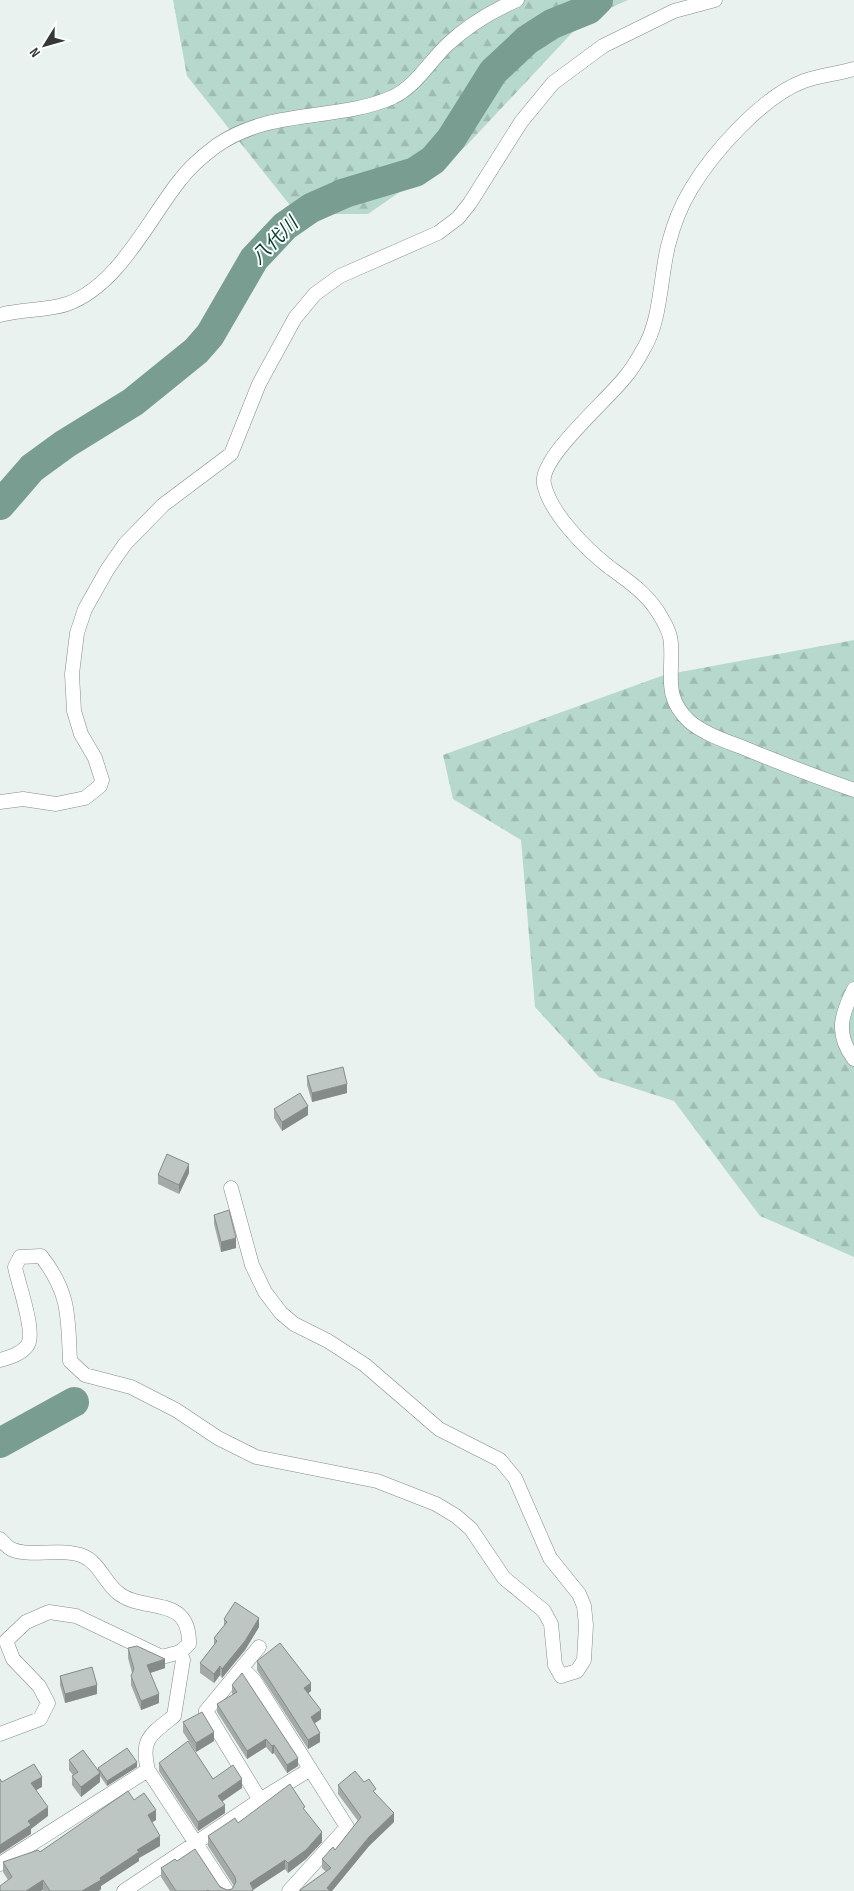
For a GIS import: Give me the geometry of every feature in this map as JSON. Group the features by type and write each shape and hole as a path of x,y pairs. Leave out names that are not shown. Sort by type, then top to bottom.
{"street":[{"path":"0,315 45,309 68,303 95,287 122,260 155,218 181,178 216,146 252,128 286,118 370,105 395,96 423,73 448,44 490,12 517,0"},
{"path":"0,802 23,799 56,804 85,798 100,786 102,780 95,758 81,734 74,712 72,674 78,633 85,609 107,570 125,544 163,505 231,454 258,384 295,318 315,294 340,276 438,233 458,218 470,203 521,122 553,83 604,46 674,11 715,0"},
{"path":"854,69 804,81 783,92 740,128 707,166 690,190 676,218 668,247 655,318 646,347 626,377 557,451 545,471 543,481 550,502 569,527 606,565 635,586 656,609 667,627 671,643 669,677 673,701 690,722 720,738 800,771 854,790"},
{"path":"854,989 843,1012 842,1032 845,1048 854,1059"},
{"path":"0,1360 21,1352 29,1344 32,1332 15,1267 20,1258 41,1256 53,1272 68,1306 70,1361 75,1368 85,1375 131,1387 169,1406 218,1438 256,1457 377,1481 436,1504 456,1516 471,1530 504,1578 544,1611 551,1624 555,1665 561,1676 577,1672 584,1660 586,1625 584,1606 579,1594 550,1558 515,1478 500,1460 439,1429 365,1365 328,1341 294,1324 281,1313 265,1292 252,1265 231,1188"},
{"path":"0,1539 12,1550 35,1552 64,1551 85,1556 118,1594 170,1608 180,1616 189,1629 189,1644 180,1652 162,1656 76,1616 50,1612 26,1622 6,1641 13,1659 39,1686 48,1703 40,1719 0,1734"},
{"path":"260,1647 206,1711 260,1800"},
{"path":"180,1652 183,1660 174,1716 156,1730 146,1742 144,1754 148,1770 226,1891"},
{"path":"242,1668 254,1680 347,1828 288,1891"},
{"path":"0,1864 148,1770"},
{"path":"124,1891 260,1800 309,1770"}],"green space":[{"path":"173,0 628,0 585,19 466,146 368,214 297,214 187,76"},
{"path":"854,640 854,1257 760,1216 674,1101 599,1077 535,1007 521,840 453,799 443,755 664,675"}],"building":[{"path":"343,1067 347,1084 312,1093 307,1076"},
{"path":"300,1093 308,1106 282,1122 274,1109"},
{"path":"167,1154 189,1164 179,1185 158,1175"},
{"path":"229,1210 236,1238 221,1242 214,1215"},
{"path":"235,1602 259,1618 245,1641 222,1669 220,1666 214,1674 200,1663 217,1641 214,1638 227,1622 224,1619"},
{"path":"280,1643 311,1683 304,1688 321,1710 311,1717 320,1733 308,1740 257,1661"},
{"path":"137,1646 165,1659 147,1665 159,1694 141,1701 131,1676 134,1669 128,1648"},
{"path":"92,1667 97,1685 65,1694 60,1676"},
{"path":"242,1673 298,1758 287,1765 274,1745 272,1746 266,1739 247,1751 217,1704 237,1692 232,1685"},
{"path":"202,1712 214,1732 196,1743 183,1722"},
{"path":"188,1741 213,1779 233,1765 242,1779 218,1796 225,1805 198,1822 159,1763"},
{"path":"127,1748 137,1762 107,1781 98,1768"},
{"path":"83,1750 100,1773 81,1787 72,1776 78,1772 69,1760"},
{"path":"34,1764 42,1777 31,1783 48,1807 28,1821 31,1825 0,1845 0,1779 2,1782"},
{"path":"355,1771 364,1782 369,1779 376,1789 373,1791 394,1813 369,1837 327,1888 330,1891 301,1891 331,1868 322,1859 333,1847 335,1850 361,1817 338,1785"},
{"path":"290,1784 305,1807 303,1808 322,1832 306,1850 288,1863 285,1860 250,1883 252,1891 176,1891 161,1868 175,1859 177,1861 195,1849 220,1887 227,1890 232,1889 236,1882 235,1877 208,1836 235,1818 238,1823"},
{"path":"128,1791 134,1800 144,1793 156,1810 148,1815 160,1836 137,1850 139,1852 100,1878 101,1880 82,1891 50,1891 43,1880 26,1891 0,1891 0,1886 12,1877 3,1862 38,1850 40,1852"}],"waterway":[{"name":"八代川","path":"0,505 32,468 65,444 133,402 196,351 210,335 254,259 285,226 311,208 345,193 415,172 433,160 451,139 493,72 527,40 552,24 589,9 598,0"},
{"path":"0,1443 74,1402"}]}
